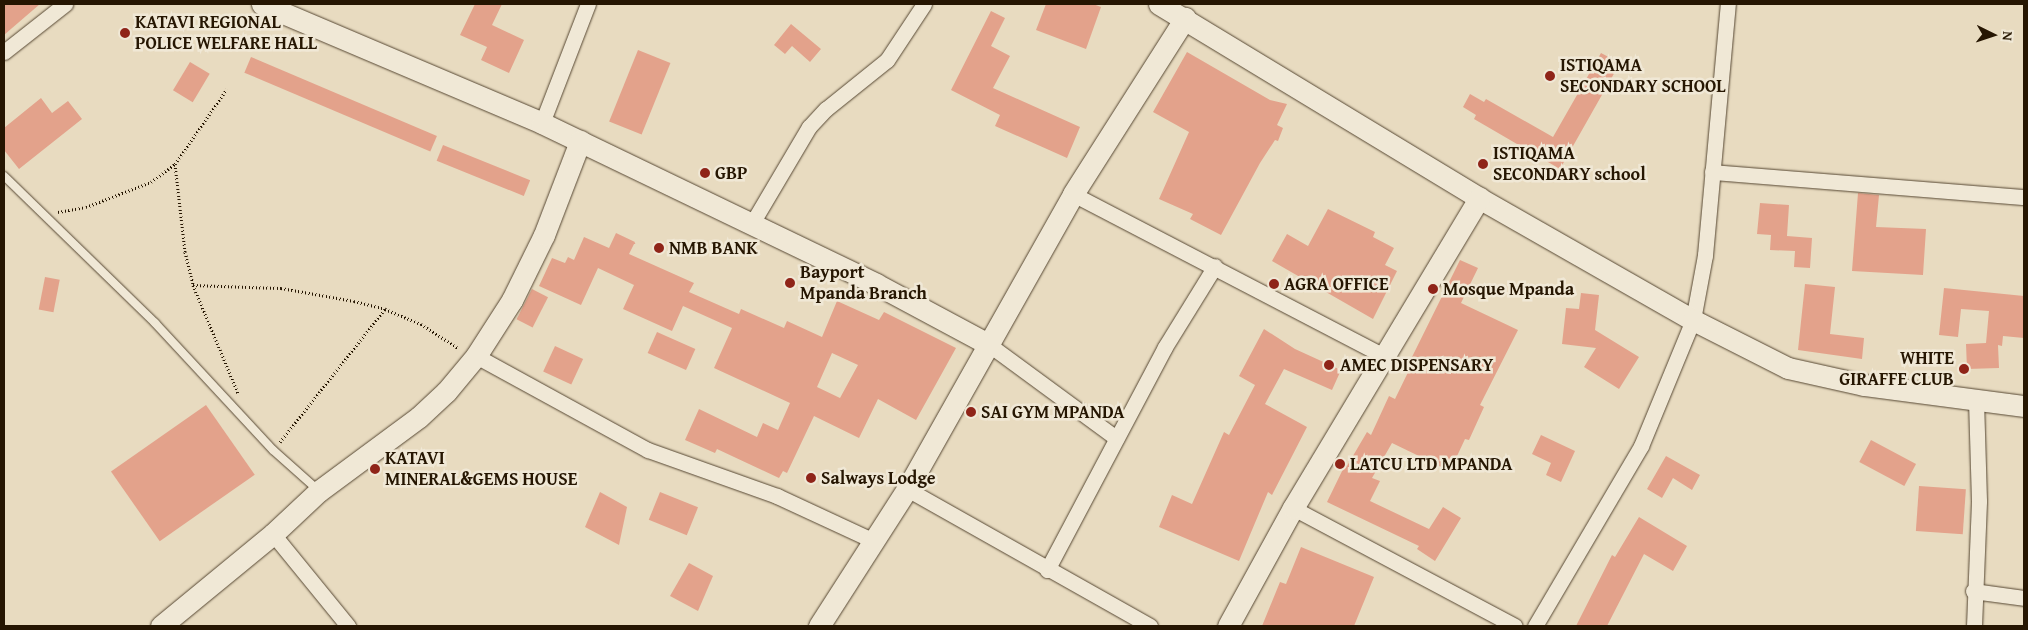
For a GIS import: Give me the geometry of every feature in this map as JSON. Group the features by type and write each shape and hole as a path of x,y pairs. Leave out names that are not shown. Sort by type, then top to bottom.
{"street":[{"path":"4,52 65,4"},
{"path":"262,4 542,123 876,284 988,344 1116,438"},
{"path":"542,123 588,4"},
{"path":"751,225 809,127 826,109 887,60 924,4"},
{"path":"1159,4 1185,18 1479,198 1692,320 1788,368 1864,385 2024,406"},
{"path":"1535,626 1641,446 1692,320 1704,255 1728,4"},
{"path":"819,626 876,542 908,489 1072,194 1185,18"},
{"path":"161,626 273,534 319,491 419,417 446,392 474,358 512,300 540,243 580,141"},
{"path":"1712,172 2024,196"},
{"path":"1072,194 1215,266 1384,356"},
{"path":"1228,626 1293,508 1479,198"},
{"path":"1046,570 1165,347 1215,266"},
{"path":"474,358 648,450 777,496 876,542"},
{"path":"1974,626 1973,591 1979,501 1976,401"},
{"path":"908,489 1046,570 1150,626"},
{"path":"1293,508 1515,626"},
{"path":"273,534 348,626"},
{"path":"1973,591 2024,598"}],"lane":[{"path":"4,176 155,323 273,450 319,491"}],"path":[{"path":"43,215 86,207 127,193 151,182 175,164 227,89"},
{"path":"175,164 185,252 193,284 233,378 248,423"},
{"path":"193,284 317,292 385,309 440,334 474,358"},
{"path":"273,450 385,309"}],"building":[{"path":"4,4 40,4 4,35"},
{"path":"475,4 502,4 492,25 524,40 509,73 481,60 487,47 460,35"},
{"path":"1046,4 1093,4 1101,7 1086,49 1036,30"},
{"path":"991,11 1005,18 991,46 1010,56 993,88 1080,127 1067,158 995,126 1000,115 951,90"},
{"path":"791,24 821,49 810,62 792,46 785,54 774,45"},
{"path":"638,50 670,63 642,135 609,121"},
{"path":"1187,52 1270,100 1287,104 1277,125 1283,128 1278,141 1275,140 1260,163 1221,235 1190,219 1193,214 1159,199 1189,132 1153,112"},
{"path":"1601,53 1620,63 1560,169 1474,119 1476,115 1463,107 1470,94 1484,102 1486,99 1553,137"},
{"path":"251,57 437,136 430,152 244,73"},
{"path":"190,62 210,74 193,102 173,90"},
{"path":"41,98 52,113 68,101 82,119 19,169 4,150 4,128"},
{"path":"443,145 530,180 524,196 437,161"},
{"path":"1858,193 1879,195 1876,227 1926,229 1923,275 1852,271"},
{"path":"1760,203 1789,205 1787,236 1812,238 1810,268 1794,267 1795,251 1770,250 1771,235 1757,234"},
{"path":"1328,209 1375,232 1373,237 1394,248 1385,265 1397,271 1373,319 1272,261 1287,234 1308,246"},
{"path":"616,233 635,242 629,254 694,283 689,292 739,314 741,309 784,328 787,321 822,337 837,301 879,320 884,312 956,348 916,420 878,399 859,438 814,416 787,473 783,471 779,478 717,449 715,453 685,440 699,409 757,437 763,423 778,430 790,403 714,368 732,328 683,306 672,331 623,309 634,285 598,268 581,305 539,286 552,258 565,263 568,257 574,260 584,237 609,248","holes":["832,353 858,365 840,398 817,387"]},
{"path":"1460,260 1478,268 1461,303 1518,330 1480,405 1484,407 1469,440 1465,439 1450,471 1392,443 1372,478 1380,481 1370,501 1429,529 1443,507 1461,518 1435,561 1417,549 1419,546 1327,502 1345,465 1347,466 1367,432 1371,435 1389,396 1395,399 1414,360 1411,359"},
{"path":"45,277 60,280 53,312 39,309"},
{"path":"1805,284 1835,287 1830,334 1864,338 1862,359 1798,350"},
{"path":"1944,288 2024,296 2024,338 2003,336 2002,346 1998,345 1999,368 1967,369 1966,344 1986,343 1989,311 1961,309 1958,337 1939,335"},
{"path":"532,289 548,297 533,327 517,319"},
{"path":"1581,293 1599,295 1595,330 1639,357 1619,389 1584,367 1596,348 1562,344 1566,308 1579,309"},
{"path":"1264,329 1295,349 1341,370 1332,390 1284,369 1265,404 1307,427 1272,495 1268,492 1239,561 1159,527 1172,495 1192,504 1224,432 1229,435 1255,385 1239,376"},
{"path":"657,332 695,349 686,370 648,353"},
{"path":"555,346 583,359 571,384 543,371"},
{"path":"206,405 255,475 160,541 111,472"},
{"path":"1541,435 1575,451 1561,482 1546,475 1551,463 1532,454"},
{"path":"1871,440 1916,464 1904,486 1859,462"},
{"path":"1666,456 1700,475 1692,490 1673,478 1662,498 1647,489"},
{"path":"1919,486 1966,489 1963,534 1916,531"},
{"path":"600,492 627,507 619,545 585,527"},
{"path":"660,492 698,507 687,535 649,520"},
{"path":"1639,517 1687,546 1673,571 1644,554 1607,626 1576,626 1612,555 1615,557"},
{"path":"1301,547 1374,577 1354,626 1262,626 1280,582 1286,584"},
{"path":"689,563 713,576 698,611 670,596"}],"place":[{"name":"KATAVI REGIONAL POLICE WELFARE HALL","path":"125,33"},
{"name":"ISTIQAMA SECONDARY SCHOOL","path":"1550,76"},
{"name":"ISTIQAMA SECONDARY school","path":"1483,164"},
{"name":"GBP","path":"705,173"},
{"name":"NMB BANK","path":"659,248"},
{"name":"Bayport Mpanda Branch","path":"790,283"},
{"name":"AGRA OFFICE","path":"1274,284"},
{"name":"Mosque Mpanda","path":"1433,289"},
{"name":"AMEC DISPENSARY","path":"1329,365"},
{"name":"WHITE GIRAFFE CLUB","path":"1964,369"},
{"name":"SAI GYM MPANDA","path":"971,412"},
{"name":"LATCU LTD MPANDA","path":"1340,464"},
{"name":"KATAVI MINERAL&GEMS HOUSE","path":"375,469"},
{"name":"Salways Lodge","path":"811,478"}]}
